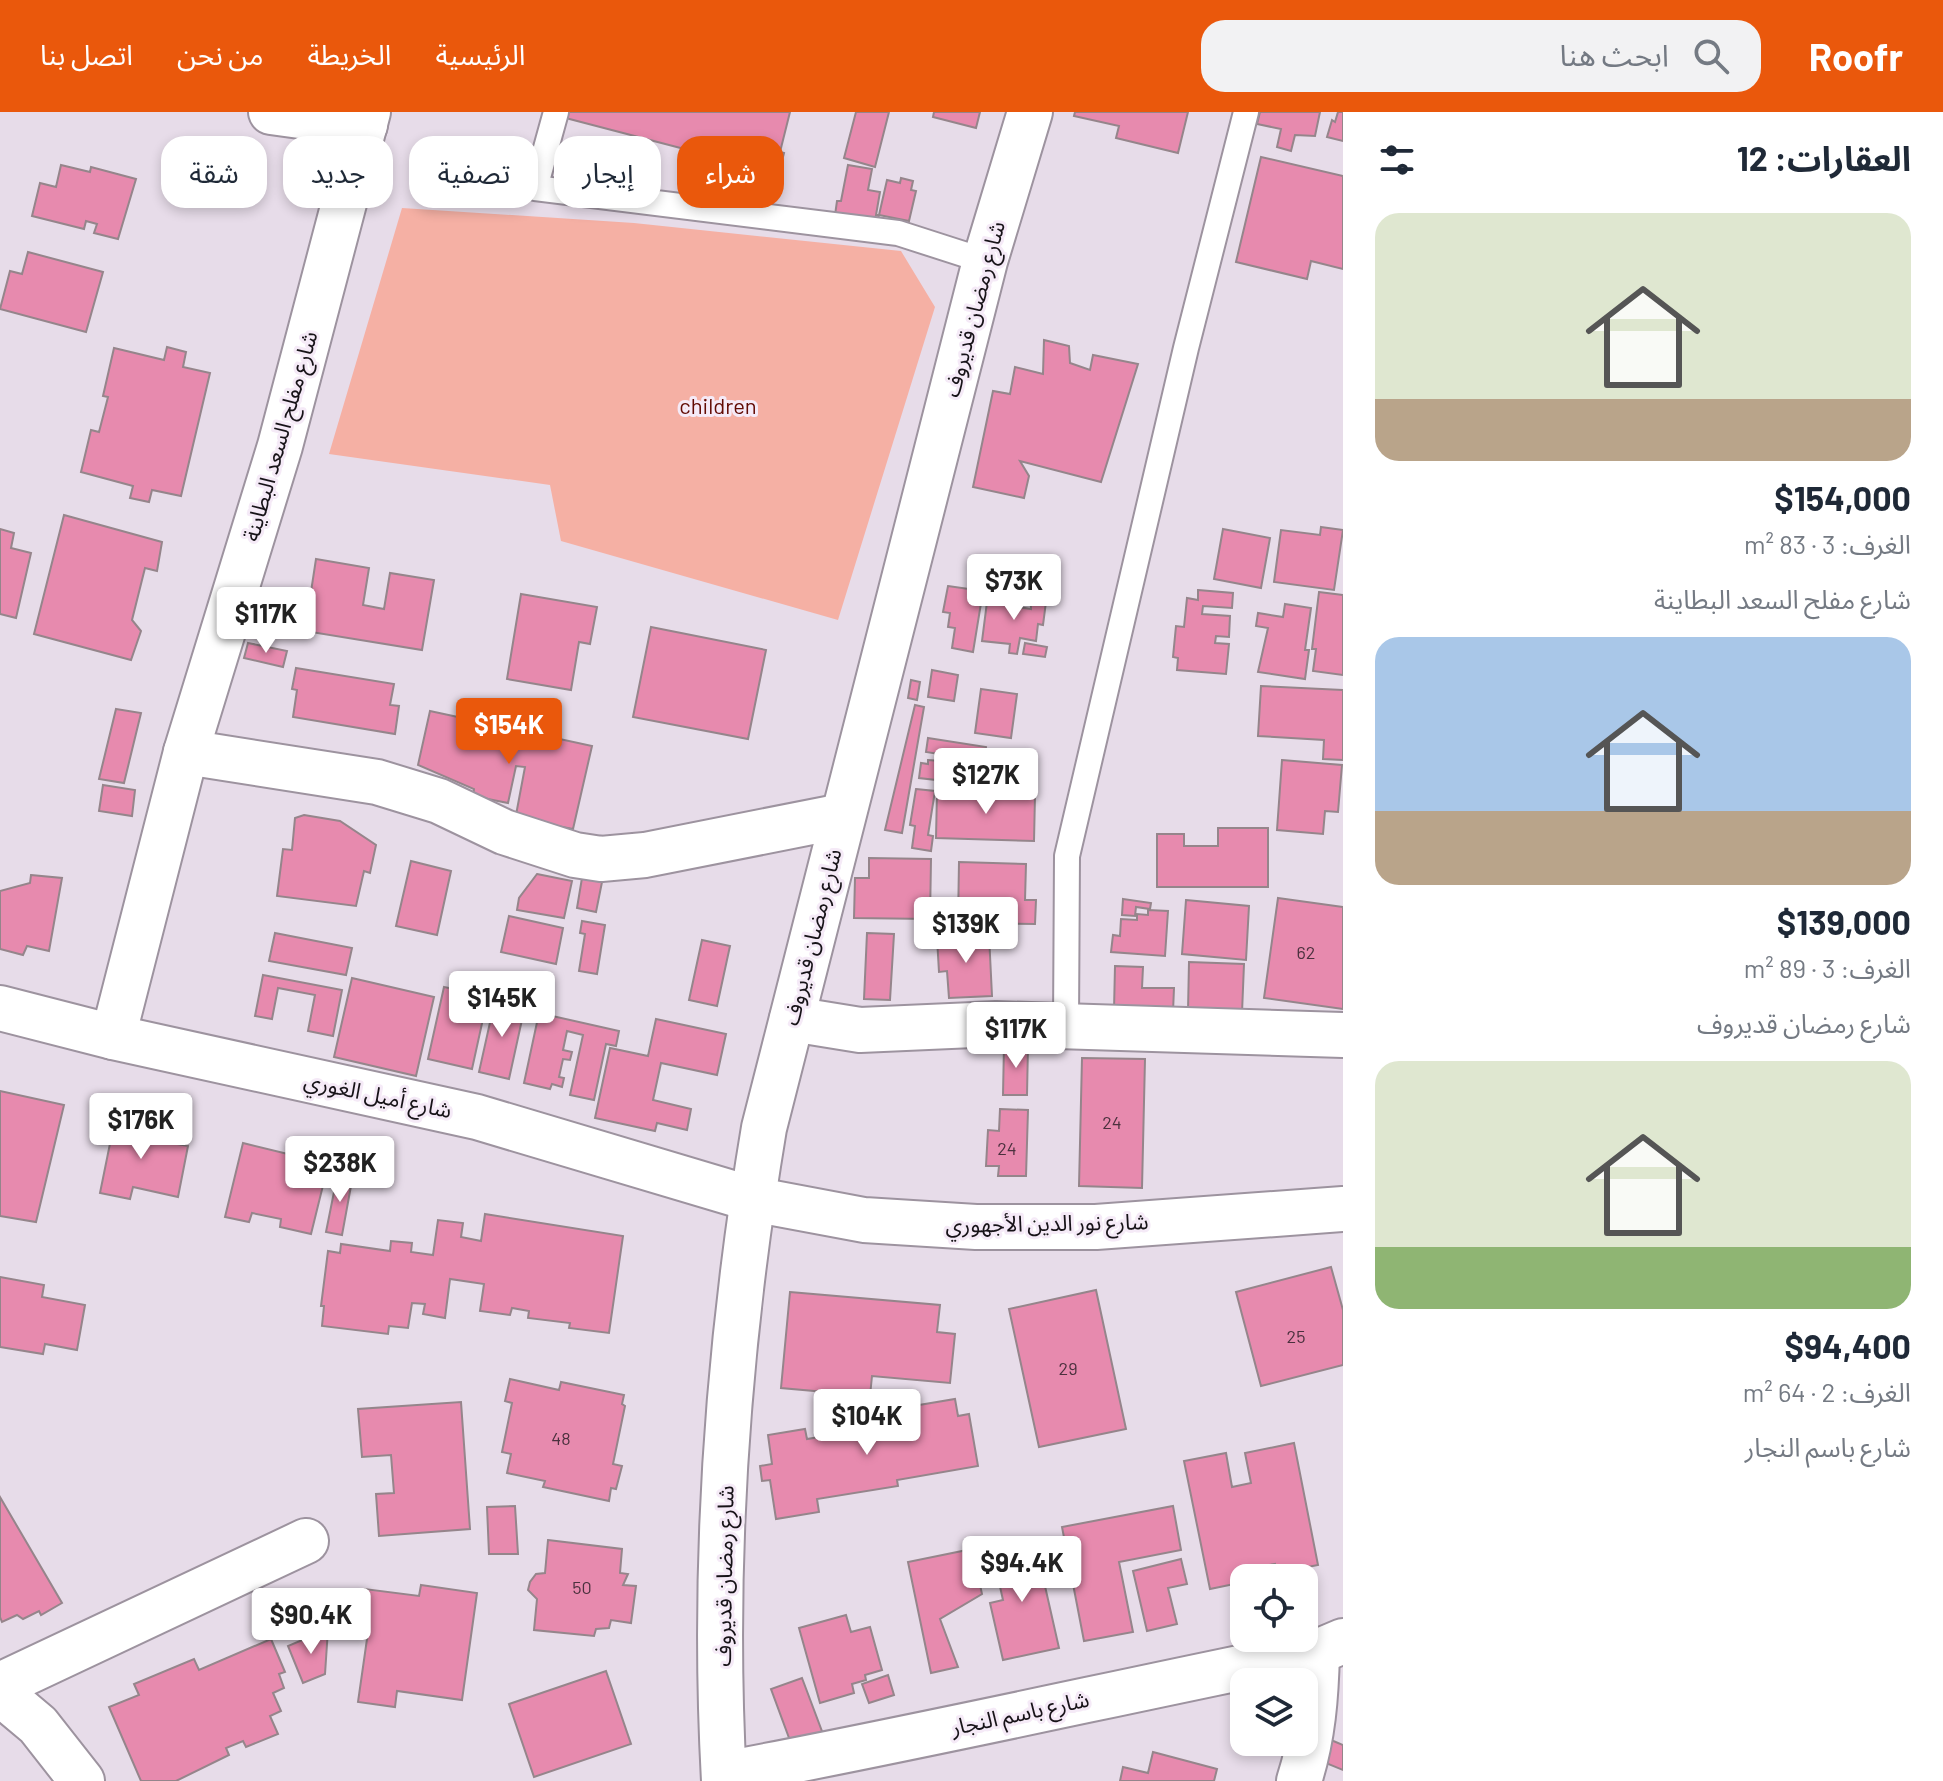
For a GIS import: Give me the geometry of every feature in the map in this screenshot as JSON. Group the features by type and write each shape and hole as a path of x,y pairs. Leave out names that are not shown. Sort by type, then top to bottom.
{"street":[{"path":"271,112 366,119"},
{"name":"شارع رمضان قديروف","path":"724,1778 720,1565 733,1354 764,1128 985,261 1030,112"},
{"name":"شارع مفلح السعد البطاينة","path":"113,1037 186,752 280,446 366,119"},
{"path":"186,752 377,782 439,801 504,832 575,855 601,859 645,855 842,816"},
{"name":"شارع أميل الغوري","path":"0,1008 113,1037 477,1117 752,1199"},
{"path":"792,1019 860,1030 996,1024 1343,1035"},
{"name":"شارع نور الدين الأجهوري","path":"752,1199 864,1220 976,1227 1096,1227 1343,1209"},
{"path":"0,1685 306,1541"},
{"name":"شارع باسم النجار","path":"724,1778 1330,1646 1299,1781"},
{"path":"0,1693 38,1725 82,1781"}],"lane":[{"path":"556,112 535,188 898,233 985,261"},
{"path":"1066,1025 1067,856 1186,348 1246,112"}],"green space":[{"name":"children","path":"402,208 634,223 901,251 935,307 838,620 561,541 550,485 329,454"}],"building":[{"path":"559,112 790,112 784,136 677,136 677,147 661,143 661,136 635,136 558,116"},
{"path":"856,112 889,112 875,167 844,158"},
{"path":"934,112 980,112 976,128 933,117"},
{"path":"1075,112 1188,112 1178,153 1116,138 1119,126 1074,116"},
{"path":"1260,112 1320,112 1315,136 1295,135 1291,151 1277,147 1281,129 1257,124"},
{"path":"1338,112 1343,112 1343,141 1327,137"},
{"path":"1261,157 1343,176 1343,269 1311,261 1307,279 1236,262"},
{"path":"61,165 90,172 91,167 136,179 118,239 94,233 97,224 86,221 84,229 32,216 40,183 56,187"},
{"path":"848,165 872,169 868,190 880,192 878,219 835,215"},
{"path":"901,178 913,181 911,190 916,191 909,221 879,215 887,180 900,183"},
{"path":"28,252 103,272 86,332 0,309 10,271 22,274"},
{"path":"1044,340 1069,346 1070,363 1090,370 1093,355 1138,364 1101,482 1020,461 1029,476 1024,498 973,487 993,391 1010,394 1015,367 1043,374"},
{"path":"167,347 186,352 183,367 210,373 181,496 152,490 149,502 130,498 133,486 81,472 91,430 99,432 108,397 103,396 114,348 164,360"},
{"path":"64,515 162,542 157,571 145,568 132,620 141,631 131,660 34,634"},
{"path":"1321,527 1343,530 1334,590 1274,582 1281,530 1320,535"},
{"path":"0,529 14,533 11,548 31,553 16,618 0,614"},
{"path":"1223,529 1270,538 1261,588 1214,579"},
{"path":"316,559 369,568 363,605 384,609 390,573 434,580 422,650 305,631"},
{"path":"948,586 983,591 973,652 952,648 955,628 948,627 950,613 943,612"},
{"path":"1198,590 1233,593 1232,608 1203,606 1202,614 1230,616 1229,637 1216,636 1215,643 1229,644 1226,674 1177,670 1178,658 1173,657 1176,626 1184,627 1187,598 1198,600"},
{"path":"1030,591 1047,594 1043,625 1038,624 1036,641 1020,638 1017,654 1009,653 1010,644 982,641 987,602 1031,609"},
{"path":"1319,592 1343,595 1343,675 1313,671 1316,649 1312,649"},
{"path":"521,594 597,607 590,644 579,642 571,690 507,679"},
{"path":"1285,604 1311,608 1305,650 1309,650 1305,679 1258,672 1268,628 1256,626 1258,613 1283,617"},
{"path":"651,627 766,650 748,739 633,717"},
{"path":"248,643 287,651 283,667 244,658"},
{"path":"1025,643 1047,647 1045,657 1023,654"},
{"path":"296,668 394,684 390,705 399,706 395,734 293,717 297,690 292,689"},
{"path":"932,670 958,675 954,701 928,697"},
{"path":"911,680 920,682 917,700 908,698"},
{"path":"1261,686 1343,690 1343,760 1323,759 1324,740 1258,736"},
{"path":"981,689 1017,694 1011,738 975,733"},
{"path":"915,705 924,707 902,833 885,830"},
{"path":"116,709 141,713 124,783 99,779"},
{"path":"430,711 592,746 573,829 526,820 516,815 525,767 516,766 508,803 473,796 474,789 418,765"},
{"path":"928,738 986,747 984,761 926,752"},
{"path":"928,760 940,761 939,766 982,771 980,785 919,778 921,763 928,764"},
{"path":"1282,760 1342,765 1338,812 1325,811 1323,834 1277,830"},
{"path":"103,785 135,790 132,816 99,811"},
{"path":"916,789 935,791 928,835 933,836 931,851 912,848 915,826 910,825"},
{"path":"937,792 1035,795 1034,841 936,838"},
{"path":"304,815 340,821 376,845 370,873 364,871 356,906 277,896 283,849 292,850 295,818"},
{"path":"1218,828 1268,828 1268,887 1157,887 1157,834 1184,834 1184,846 1218,846"},
{"path":"869,858 931,859 930,919 854,918 855,878 869,878"},
{"path":"411,861 451,871 437,935 396,926"},
{"path":"959,862 1026,864 1025,900 1036,900 1035,924 958,923"},
{"path":"537,874 572,881 564,918 517,910 519,898"},
{"path":"31,875 62,878 49,951 27,946 23,955 0,949 0,891 30,883"},
{"path":"582,878 602,882 596,912 577,908"},
{"path":"1278,898 1343,907 1343,1009 1264,998"},
{"path":"1123,899 1151,903 1150,909 1136,907 1135,916 1122,915"},
{"path":"1186,900 1249,906 1246,960 1182,954"},
{"path":"1148,910 1168,911 1165,956 1111,952 1113,935 1120,936 1121,919 1137,920 1137,914 1148,915"},
{"path":"509,916 563,928 556,964 501,952"},
{"path":"582,921 605,925 597,974 579,971 585,934 580,933"},
{"path":"275,933 352,948 346,975 269,961"},
{"path":"867,933 894,934 890,1000 864,999"},
{"path":"989,935 992,996 949,998 947,971 939,972 937,938"},
{"path":"702,940 730,946 717,1006 689,1000"},
{"path":"1189,962 1244,964 1242,1013 1188,1011"},
{"path":"1115,966 1143,967 1142,988 1174,988 1173,1012 1114,1010"},
{"path":"263,975 342,990 333,1036 308,1031 315,995 278,988 272,1019 255,1016"},
{"path":"352,978 434,997 416,1076 334,1057"},
{"path":"444,987 488,996 472,1069 428,1059"},
{"path":"495,1000 525,1006 509,1079 479,1072"},
{"path":"539,1013 619,1031 616,1046 606,1044 594,1100 570,1095 583,1035 567,1031 563,1050 572,1052 570,1060 563,1059 559,1077 564,1078 562,1087 552,1084 550,1089 524,1083"},
{"path":"656,1019 726,1034 717,1075 661,1063 653,1100 691,1109 687,1130 657,1123 655,1131 595,1118 610,1048 648,1056"},
{"path":"1004,1045 1028,1045 1027,1095 1003,1095"},
{"path":"1082,1058 1145,1059 1142,1188 1079,1186"},
{"path":"0,1091 64,1105 36,1222 0,1216"},
{"path":"1000,1109 1028,1110 1026,1176 998,1176 999,1166 986,1166 988,1130 999,1131"},
{"path":"116,1114 148,1121 145,1138 188,1146 178,1197 133,1187 130,1199 100,1193"},
{"path":"243,1143 292,1155 289,1167 306,1170 311,1152 330,1157 311,1234 280,1227 281,1219 252,1213 249,1222 225,1217"},
{"path":"374,1162 389,1164 386,1186 381,1186 382,1179 372,1177"},
{"path":"338,1172 353,1175 342,1235 326,1232"},
{"path":"485,1214 623,1236 609,1333 569,1328 570,1323 528,1318 529,1311 512,1308 510,1315 480,1311 484,1284 450,1279 445,1318 423,1314 425,1304 412,1303 408,1328 389,1326 388,1334 322,1326 324,1306 321,1306 328,1251 340,1253 341,1244 390,1251 391,1241 412,1243 411,1252 433,1255 438,1220 463,1223 461,1237 481,1241"},
{"path":"1331,1267 1343,1310 1343,1365 1261,1386 1236,1292"},
{"path":"0,1277 44,1285 42,1297 85,1305 77,1350 45,1344 43,1354 0,1347"},
{"path":"1096,1290 1126,1429 1039,1447 1009,1309"},
{"path":"790,1292 940,1305 937,1332 955,1334 950,1383 872,1376 870,1396 781,1388"},
{"path":"510,1379 559,1390 561,1382 624,1395 622,1404 625,1406 613,1464 622,1466 616,1489 611,1488 609,1501 543,1487 545,1481 507,1473 511,1454 502,1452 512,1403 505,1401"},
{"path":"955,1399 958,1416 969,1414 978,1466 897,1480 898,1486 817,1499 819,1512 776,1519 770,1480 762,1481 760,1466 772,1464 768,1435 805,1429 807,1439 885,1426 883,1411"},
{"path":"461,1402 470,1529 379,1536 376,1494 394,1493 391,1455 362,1457 358,1409"},
{"path":"1294,1443 1318,1564 1230,1564 1230,1585 1210,1589 1184,1461 1226,1453 1232,1487 1251,1483 1245,1453"},
{"path":"0,1497 62,1603 41,1615 39,1611 23,1619 17,1615 2,1622 0,1617"},
{"path":"515,1506 518,1554 489,1554 487,1507"},
{"path":"1173,1506 1181,1550 1119,1562 1133,1632 1084,1641 1062,1527"},
{"path":"548,1540 622,1549 620,1573 628,1574 623,1585 636,1586 631,1623 611,1620 609,1628 596,1629 594,1636 534,1630 537,1599 528,1590 536,1574 545,1573"},
{"path":"1035,1542 1059,1648 1003,1660 990,1603 1003,1600 992,1551"},
{"path":"972,1549 982,1594 940,1619 958,1667 931,1673 908,1562"},
{"path":"1181,1559 1187,1584 1168,1588 1177,1624 1147,1631 1133,1571"},
{"path":"421,1585 477,1593 462,1700 397,1691 395,1707 358,1702 367,1639 359,1638 365,1589 419,1596"},
{"path":"846,1615 851,1632 870,1627 882,1670 865,1675 866,1680 852,1684 854,1693 820,1703 799,1628"},
{"path":"328,1629 325,1674 303,1683 288,1646"},
{"path":"271,1639 285,1672 279,1674 284,1688 273,1693 281,1711 270,1716 278,1734 246,1747 243,1741 226,1748 229,1755 176,1781 141,1781 109,1707 139,1695 134,1684 194,1659 199,1670"},
{"path":"606,1671 631,1744 534,1777 509,1704"},
{"path":"888,1675 894,1695 869,1703 862,1684"},
{"path":"802,1678 823,1734 792,1746 771,1689"},
{"path":"1331,1740 1343,1745 1343,1770 1321,1761"},
{"path":"1153,1752 1217,1769 1214,1781 1120,1781 1123,1767 1148,1773"}]}
